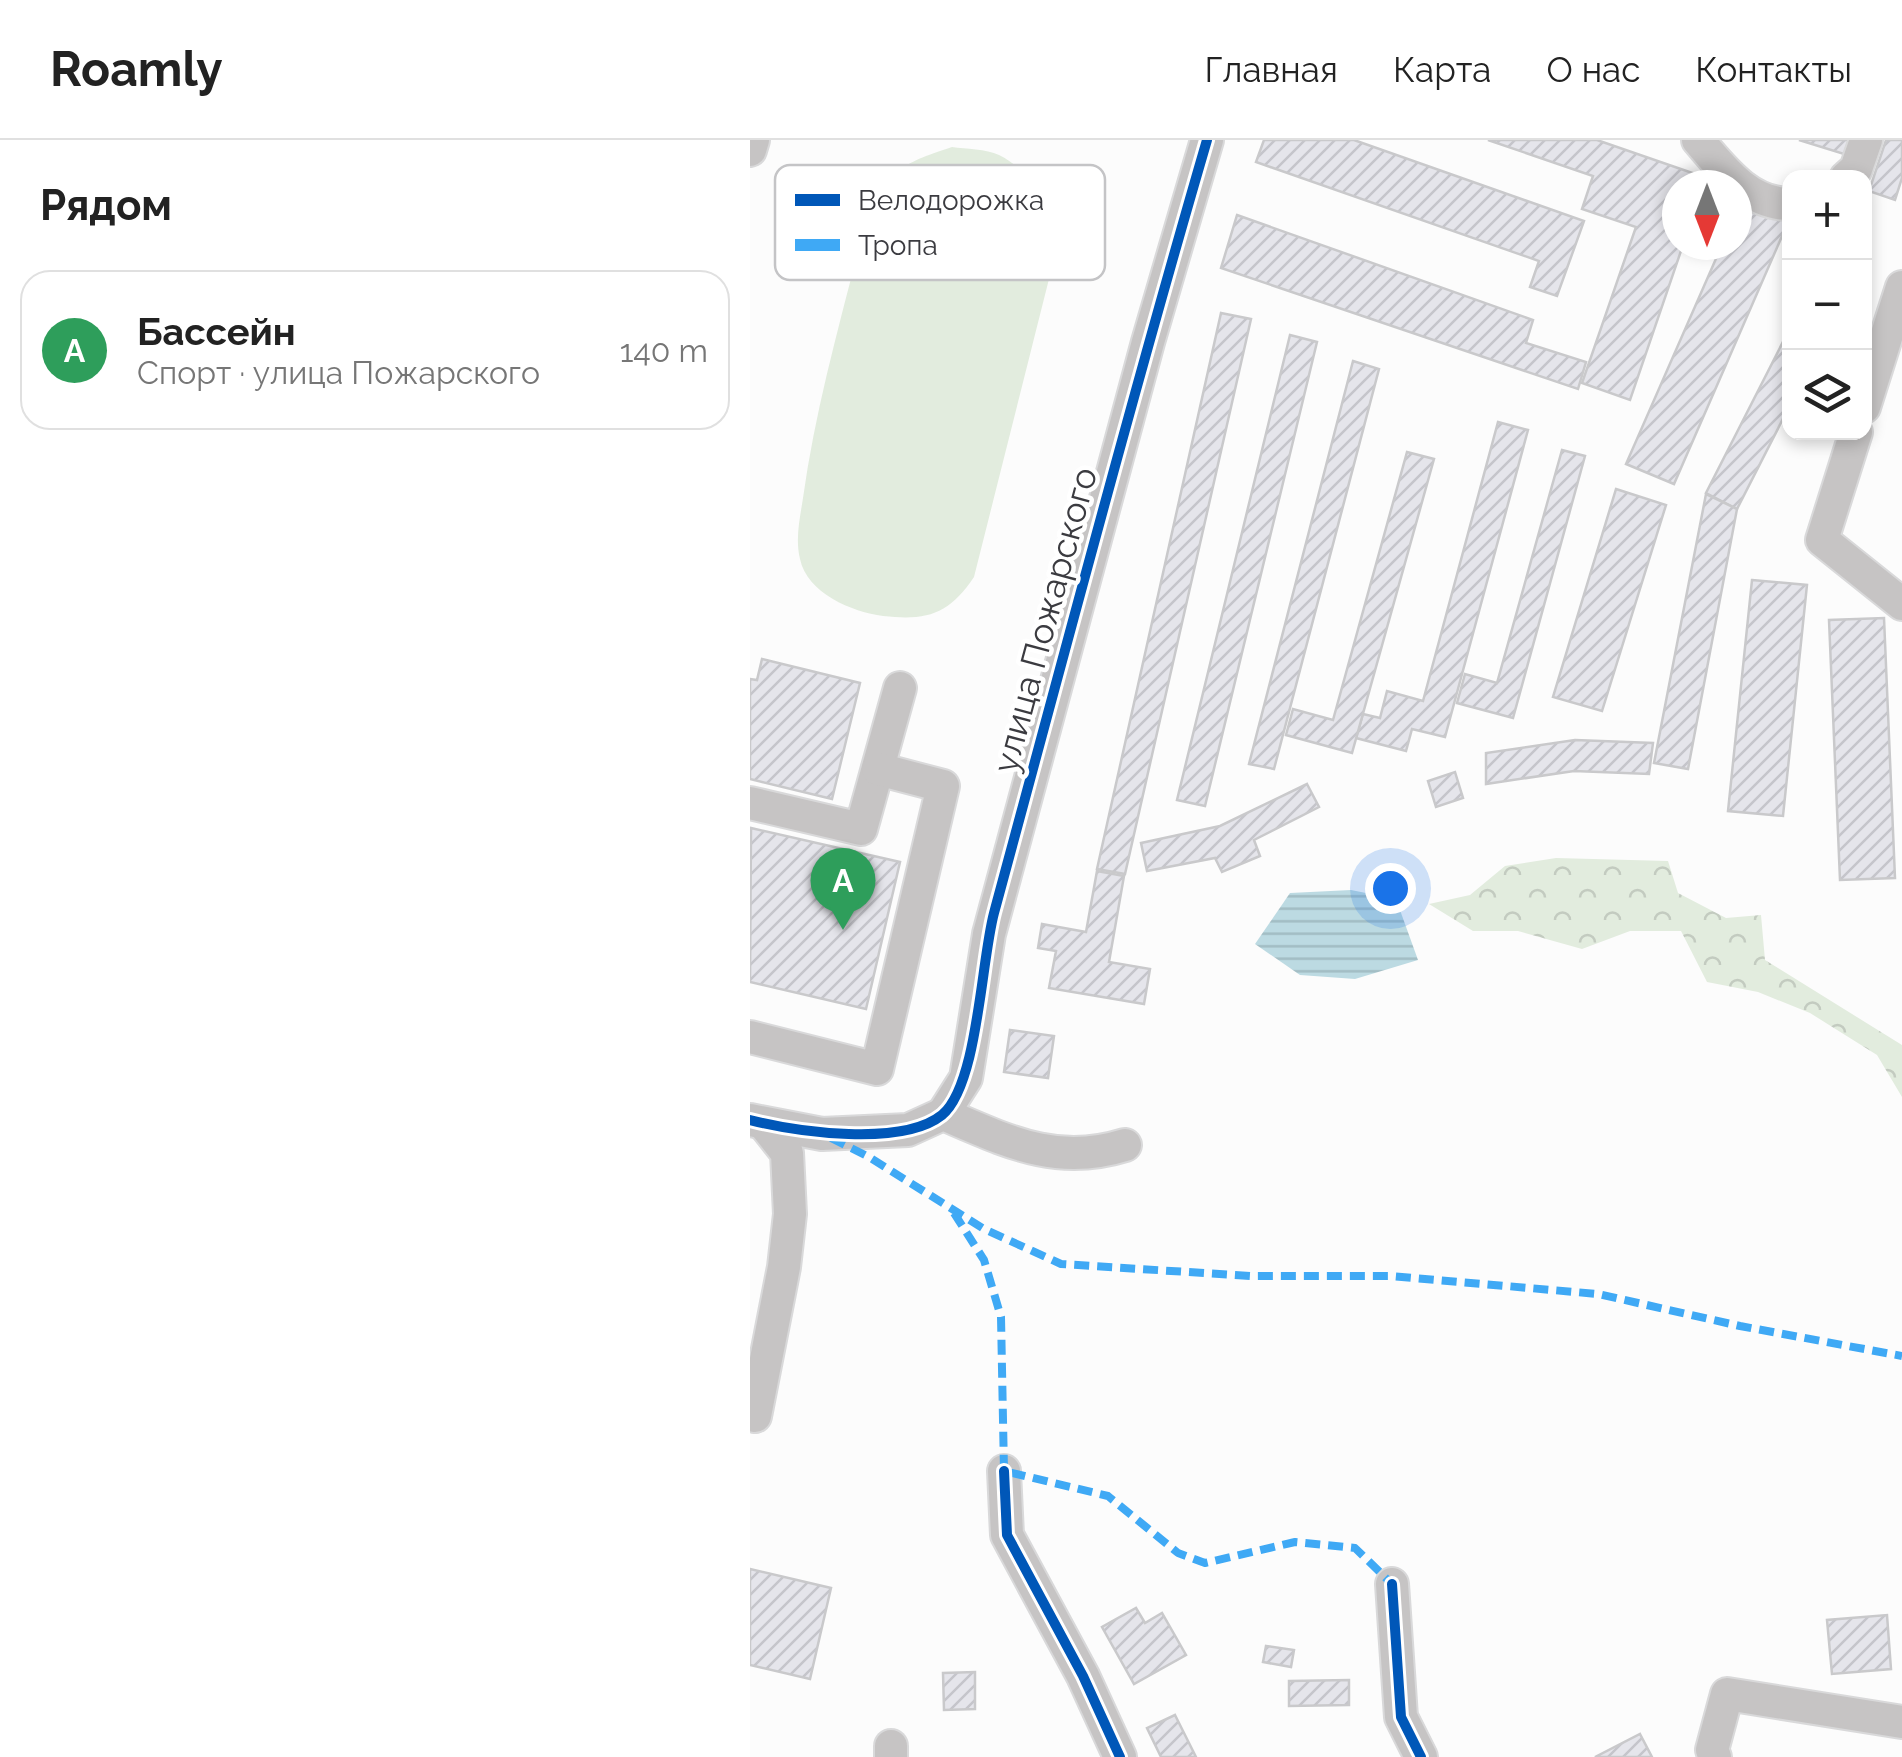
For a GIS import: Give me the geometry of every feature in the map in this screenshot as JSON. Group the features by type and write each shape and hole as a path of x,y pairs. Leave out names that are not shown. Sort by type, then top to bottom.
{"street":[{"path":"750,150 752,140"},
{"name":"улица Пожарского","path":"942,1114 966,1078 988,934 1143,360 1207,140"},
{"path":"1698,140 1733,182 1771,204 1782,204"},
{"path":"1855,170 1866,140"},
{"path":"1872,382 1902,287"},
{"path":"1853,440 1822,540 1902,604"},
{"path":"750,804 861,829 900,688"},
{"path":"750,1037 876,1069 943,786 878,769"},
{"path":"757,1122 822,1134 908,1130 942,1114 1042,1152 1092,1152 1124,1145"},
{"path":"755,1416 784,1267 790,1214 787,1152 757,1122"},
{"path":"1004,1471 1007,1535 1083,1676 1120,1757"},
{"path":"1392,1584 1401,1717 1420,1757"},
{"path":"1715,1757 1712,1750 1727,1694 1902,1722"}],"green space":[{"path":"952,147 982,150 1015,165 908,165"},
{"path":"851,280 1049,280 974,577 946,607 913,617 858,610 832,599 804,571 798,543 799,521 823,393"},
{"path":"1556,858 1668,861 1678,893 1726,918 1761,915 1765,960 1902,1045 1902,1097 1877,1055 1810,1013 1758,992 1707,982 1681,931 1630,931 1582,949 1518,931 1473,931 1429,904 1470,895 1505,866"}],"water":[{"path":"1351,890 1396,899 1418,960 1355,979 1300,975 1255,944 1290,893"}],"building":[{"path":"1264,140 1354,140 1584,221 1557,296 1530,287 1539,261 1256,162"},
{"path":"1488,140 1597,140 1684,170 1662,170 1662,260 1678,260 1630,400 1582,383 1636,227 1582,209 1593,176"},
{"path":"1799,140 1849,140 1844,154"},
{"path":"1886,140 1902,140 1902,178 1895,200 1872,192"},
{"path":"1752,204 1782,217 1782,236 1674,484 1626,464 1715,260 1752,260"},
{"path":"1237,215 1533,320 1526,343 1586,362 1578,389 1221,268"},
{"path":"1221,313 1251,319 1125,874 1097,869"},
{"path":"1290,335 1317,342 1205,806 1177,800"},
{"path":"1782,344 1782,421 1737,509 1706,493"},
{"path":"1353,361 1379,369 1274,769 1249,764"},
{"path":"1498,422 1528,430 1445,737 1412,729 1406,751 1356,738 1363,714 1380,718 1387,691 1423,701"},
{"path":"1562,450 1585,456 1513,718 1457,703 1465,674 1497,683"},
{"path":"1407,452 1434,459 1352,753 1286,735 1293,709 1333,720"},
{"path":"1616,489 1666,505 1602,711 1553,697"},
{"path":"1706,494 1737,509 1688,769 1654,763"},
{"path":"1752,580 1807,585 1783,816 1728,811"},
{"path":"1884,618 1895,878 1840,880 1829,620"},
{"path":"762,659 860,683 832,799 750,779 750,679 757,680"},
{"path":"1575,740 1653,743 1649,774 1574,771 1486,784 1486,753"},
{"path":"1455,772 1463,798 1436,807 1428,781"},
{"path":"1307,784 1319,807 1254,840 1260,856 1222,872 1215,858 1147,871 1141,843 1220,826"},
{"path":"751,828 900,862 866,1009 750,982"},
{"path":"1097,871 1124,876 1109,962 1150,969 1144,1004 1049,988 1056,951 1038,948 1042,924 1086,932"},
{"path":"1010,1030 1054,1036 1048,1078 1004,1072"},
{"path":"750,1569 831,1588 810,1679 750,1665"},
{"path":"1136,1608 1145,1623 1162,1613 1186,1655 1134,1684 1102,1627"},
{"path":"1887,1615 1891,1669 1832,1674 1827,1620"},
{"path":"1266,1646 1294,1650 1291,1667 1263,1662"},
{"path":"975,1672 975,1709 944,1710 943,1673"},
{"path":"1349,1680 1349,1705 1289,1706 1289,1681"},
{"path":"1175,1715 1196,1757 1161,1757 1147,1728"},
{"path":"1640,1734 1652,1757 1595,1757"}],"marked path":[{"path":"831,1138 869,1157 984,1229 1061,1264 1251,1276 1391,1276 1598,1294 1902,1356"},
{"path":"954,1213 984,1260 1001,1317 1004,1471 1108,1496 1178,1553 1205,1563 1295,1542 1355,1548 1392,1584"}],"cycle path":[{"path":"750,1120 794,1129 876,1134 924,1125 942,1115 954,1100 971,1051 994,913 1207,140"},
{"path":"1004,1471 1007,1535 1083,1676 1120,1757"},
{"path":"1392,1584 1401,1717 1421,1757"}],"place":[{"name":"Бассейн","path":"843,930"}]}
